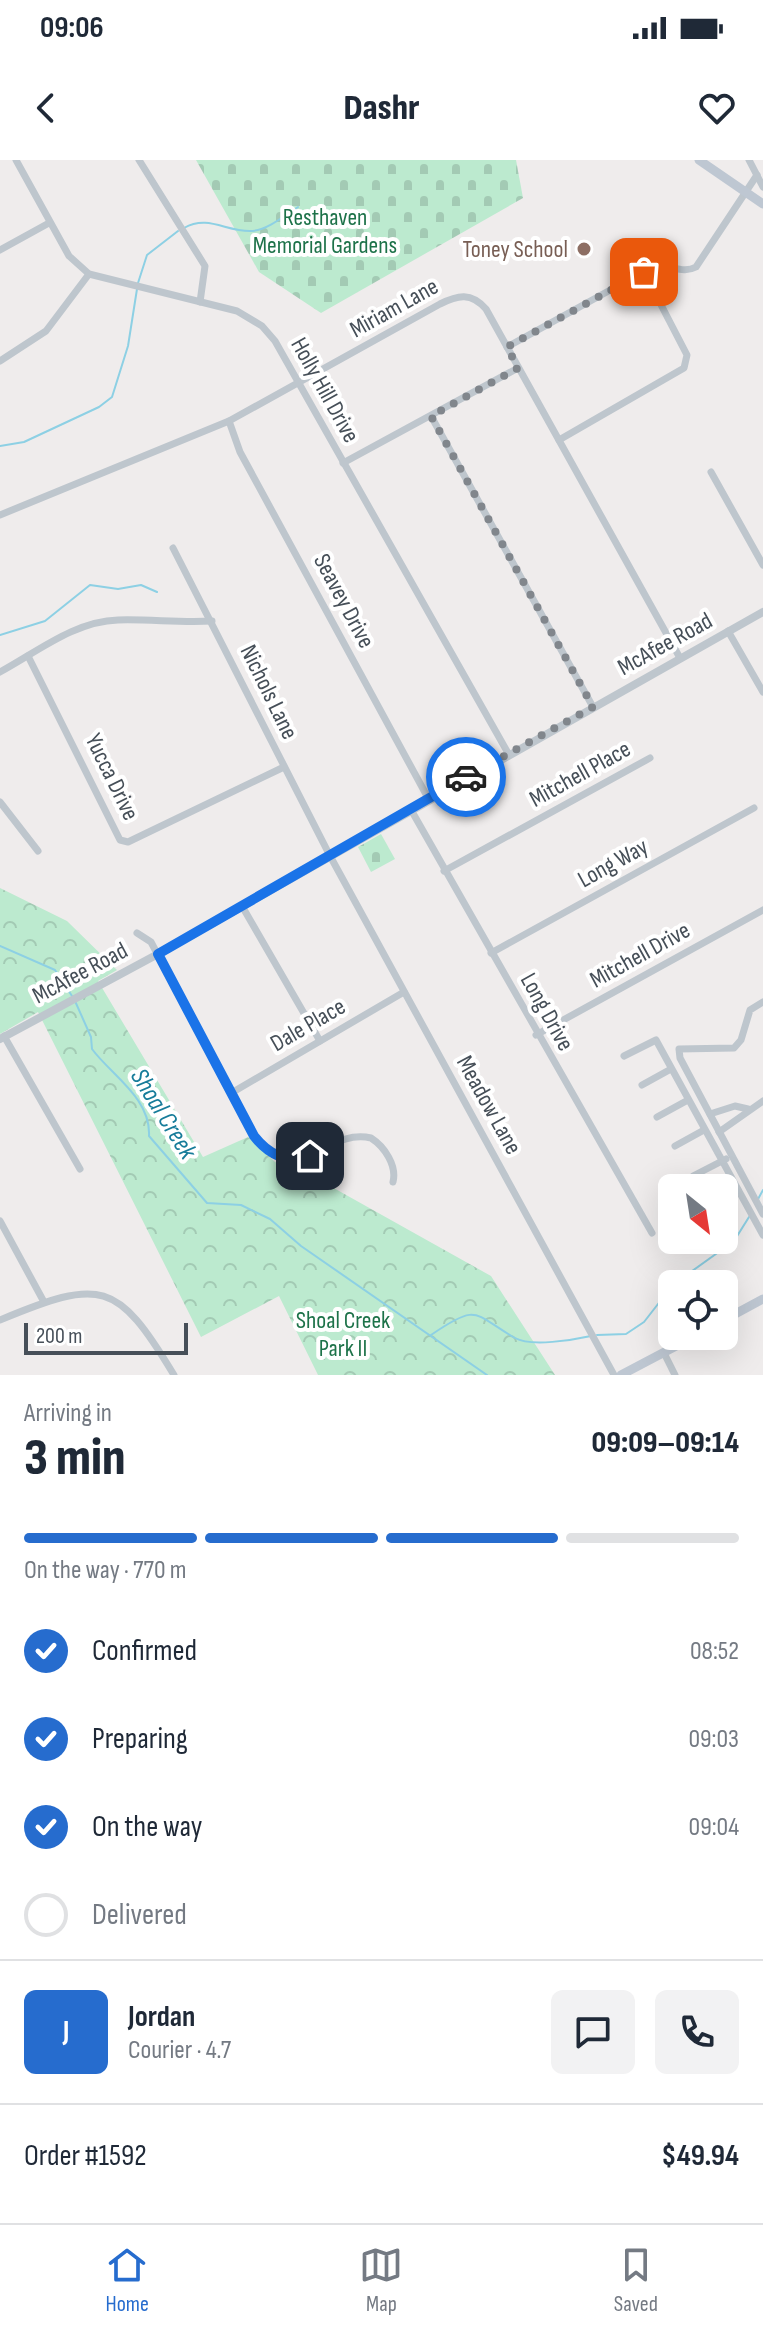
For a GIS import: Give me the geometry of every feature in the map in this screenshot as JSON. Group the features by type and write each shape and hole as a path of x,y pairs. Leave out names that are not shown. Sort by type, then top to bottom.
{"main road":[{"path":"699,160 763,204"},
{"path":"738,1312 763,1299"},
{"path":"621,1375 669,1350"}],"street":[{"path":"0,361 46,331 89,274 69,256 16,160"},
{"path":"139,160 205,266 200,302"},
{"path":"749,160 763,187"},
{"path":"507,347 660,265 685,271 696,267 757,175"},
{"path":"0,250 49,223"},
{"path":"559,440 684,368 687,355 644,272"},
{"name":"Holly Hill Drive","path":"89,274 237,311 262,326 301,383 343,463 508,753"},
{"name":"Miriam Lane","path":"0,515 229,421 440,304 463,295 480,302 507,347 680,658"},
{"path":"343,463 518,368"},
{"path":"431,416 593,707"},
{"name":"Seavey Drive","path":"229,421 240,452 428,798"},
{"path":"711,472 763,565"},
{"name":"Nichols Lane","path":"173,548 329,854"},
{"name":"McAfee Road","path":"2,1038 158,954 410,808 763,612"},
{"path":"0,672 65,634 116,620 212,621"},
{"path":"728,631 763,692"},
{"name":"Yucca Drive","path":"28,656 120,840 128,842 284,767"},
{"name":"Mitchell Place","path":"444,871 650,758"},
{"path":"0,802 38,851"},
{"name":"Long Drive","path":"410,808 536,1035 652,1233"},
{"name":"Long Way","path":"491,953 754,808"},
{"name":"Meadow Lane","path":"329,854 614,1375"},
{"path":"242,906 320,1041"},
{"name":"Mitchell Drive","path":"536,1035 763,910"},
{"path":"137,933 148,938 158,954 254,1136 271,1153 286,1159 302,1158 355,1136 371,1138 387,1156 395,1173 393,1182"},
{"name":"Dale Place","path":"233,1092 404,992"},
{"path":"763,1002 750,1010 741,1040 734,1048 679,1049 680,1058 720,1135 743,1178 759,1199 763,1214"},
{"path":"2,1038 80,1169"},
{"path":"624,1056 656,1040 729,1174"},
{"path":"642,1085 671,1069"},
{"path":"657,1117 688,1100"},
{"path":"712,1144 748,1109 763,1101"},
{"path":"710,1114 735,1106 748,1109"},
{"path":"675,1146 704,1130"},
{"path":"697,1174 732,1156"},
{"path":"738,1184 743,1178"},
{"path":"738,1190 762,1230"},
{"path":"747,1206 759,1199"},
{"path":"0,1221 44,1302"},
{"path":"0,1320 44,1302 79,1293 117,1302 144,1325 174,1375"},
{"path":"664,1353 675,1375"}],"green space":[{"name":"Resthaven Memorial Gardens","path":"196,160 516,160 523,198 321,313 259,272"},
{"path":"381,834 395,859 371,872 358,847"},
{"name":"Shoal Creek Park II","path":"0,888 67,921 117,970 98,981 203,1157 248,1137 275,1162 314,1177 491,1276 555,1375 318,1375 279,1296 201,1337 38,1012 0,1034"}],"waterway":[{"path":"184,228 210,223 244,231 259,230 298,207"},
{"path":"138,283 147,255 178,231"},
{"path":"0,446 24,442 99,407 112,397 128,346 137,289"},
{"path":"0,635 45,621 90,585 118,589 141,585 157,592"},
{"name":"Shoal Creek","path":"0,946 55,970 72,996"},
{"name":"Shoal Creek","path":"75,1001 91,1037 92,1049 137,1099 148,1122 149,1136 207,1203 241,1205 270,1219 301,1246 487,1375"},
{"path":"757,1201 763,1190"},
{"path":"694,1270 734,1241 749,1217"},
{"path":"597,1335 626,1334 644,1322 658,1304"},
{"path":"431,1335 458,1318 475,1315 522,1341 552,1342 591,1336"}],"way so far":[{"path":"466,777 593,707 431,416 518,368 507,347 644,272"}],"place":[{"name":"Toney School","path":"584,249"}],"route":[{"path":"310,1156 286,1159 264,1148 254,1136 158,954 466,777"}]}
